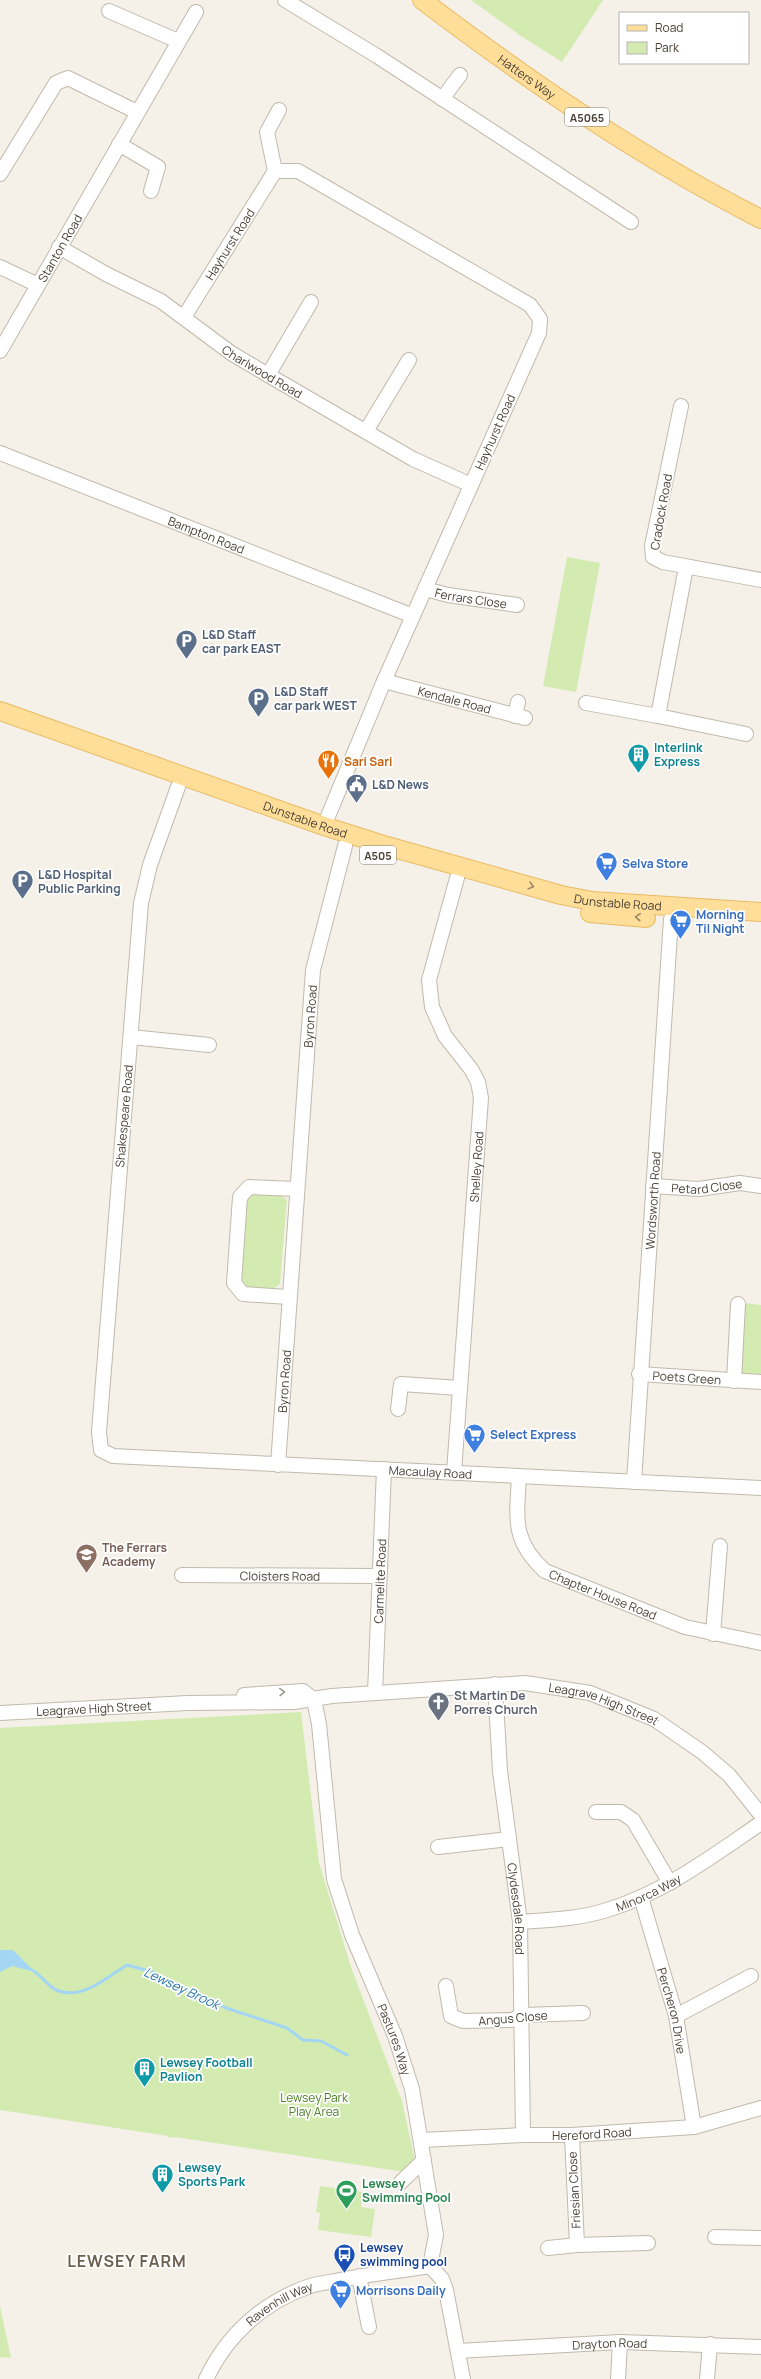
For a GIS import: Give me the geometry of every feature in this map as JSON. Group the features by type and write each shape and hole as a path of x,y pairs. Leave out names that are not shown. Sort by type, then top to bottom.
{"main road":[{"name":"Hatters Way","path":"422,0 632,147 761,219"},
{"name":"Dunstable Road","path":"0,711 324,826 387,846 592,901 761,912"},
{"name":"Dunstable Road","path":"0,724 345,846 584,912 761,925"}],"street":[{"path":"286,0 377,56 631,222"},
{"path":"109,11 178,41"},
{"name":"Stanton Road","path":"0,351 196,12"},
{"path":"442,99 460,75"},
{"path":"0,174 56,83 68,78 137,112"},
{"path":"275,171 267,132 279,110"},
{"path":"119,144 158,167 151,191"},
{"name":"Hayhurst Road","path":"184,317 275,171 298,170 530,305 540,319 539,333 384,681 324,826"},
{"name":"Charlwood Road","path":"59,247 106,274 161,301 231,353 268,375 413,458 471,485"},
{"path":"0,267 38,285"},
{"path":"268,375 312,302"},
{"path":"366,431 409,360"},
{"name":"Cradock Road","path":"681,406 652,546 653,557 662,562 761,580"},
{"name":"Bampton Road","path":"0,453 413,616"},
{"path":"658,716 686,567"},
{"name":"Ferrars Close","path":"425,589 448,595 517,605"},
{"name":"Kendale Road","path":"384,681 519,712"},
{"path":"586,703 746,734"},
{"name":"Shakespeare Road","path":"101,1450 99,1432 131,1037 135,961 141,903 150,865 178,787"},
{"name":"Byron Road","path":"278,1465 288,1297 313,970 345,846"},
{"name":"Shelley Road","path":"454,1472 481,1098 478,1082 471,1069 445,1036 432,1007 429,980 457,878"},
{"name":"Wordsworth Road","path":"634,1482 671,919"},
{"path":"131,1037 209,1045"},
{"name":"Petard Close","path":"653,1186 699,1190 740,1183 761,1186"},
{"path":"288,1297 243,1294 234,1283 240,1197 249,1187 296,1189"},
{"name":"Poets Green","path":"734,1381 738,1304"},
{"name":"Poets Green","path":"640,1374 761,1382"},
{"path":"398,1409 401,1384 460,1388"},
{"name":"Macaulay Road","path":"101,1450 113,1456 761,1488"},
{"name":"Carmelite Road","path":"375,1693 384,1469"},
{"name":"Chapter House Road","path":"519,1476 517,1519 520,1538 530,1557 545,1571 685,1627 761,1643"},
{"path":"713,1634 720,1546"},
{"name":"Cloisters Road","path":"182,1575 379,1576"},
{"name":"Leagrave High Street","path":"0,1713 188,1703 294,1702 332,1696 525,1683 590,1693 654,1719 702,1752 728,1774 761,1815"},
{"name":"Clydesdale Road","path":"495,1684 500,1771 520,1922 523,2015 523,2135"},
{"name":"Pastures Way","path":"314,1700 319,1724 334,1879 352,1935 395,2036 412,2089 436,2235 430,2266"},
{"path":"596,1812 621,1812 633,1820 670,1883"},
{"name":"Minorca Way","path":"520,1922 569,1919 607,1910 641,1897 670,1883 761,1823"},
{"path":"438,1847 509,1839"},
{"name":"Percheron Drive","path":"641,1897 676,2016 694,2127"},
{"path":"676,2016 750,1976"},
{"name":"Angus Close","path":"446,1986 451,2016 463,2021 512,2020 523,2015 583,2013"},
{"name":"Hereford Road","path":"421,2140 523,2135 572,2135 694,2127 761,2108"},
{"name":"Friesian Close","path":"572,2135 577,2245"},
{"path":"401,2182 424,2160"},
{"path":"716,2237 761,2238"},
{"name":"Friesian Close","path":"548,2248 577,2245 648,2243"},
{"path":"430,2266 442,2279 446,2290 462,2379"},
{"name":"Ravenhill Way","path":"206,2379 216,2358 231,2338 250,2319 275,2302 311,2286 359,2276 430,2266"},
{"path":"359,2276 369,2328"},
{"path":"618,2379 620,2342"},
{"name":"Drayton Road","path":"458,2351 620,2342 761,2347"},
{"path":"707,2379 710,2344"}],"green space":[{"path":"471,0 603,0 562,62 521,36"},
{"path":"567,557 600,563 576,692 543,686"},
{"path":"252,1193 278,1193 287,1200 280,1284 272,1290 248,1289 239,1281 244,1201"},
{"path":"744,1303 761,1305 761,1378 749,1378 738,1369"},
{"name":"Lewsey Park Play Area","path":"301,1712 319,1863 352,1970 402,2101 418,2174 175,2137 169,2138 168,2136 0,2110 0,1728"},
{"name":"Lewsey Swimming Pool","path":"320,2186 363,2192 361,2207 375,2209 371,2237 318,2230 320,2213 316,2212"},
{"path":"0,2306 11,2358 0,2357"}],"water":[{"path":"0,1950 13,1950 35,1972 12,1966 0,1972"}],"waterway":[{"name":"Lewsey Brook","path":"32,1970 53,1988 66,1993 85,1990 94,1986 127,1965 153,1972 164,1980 226,2008 287,2028 303,2040 321,2041 347,2055"}],"place":[{"name":"L&D Staff car park EAST","path":"187,660"},
{"name":"L&D Staff car park WEST","path":"259,718"},
{"name":"Interlink Express","path":"638,774"},
{"name":"Sari Sari","path":"328,780"},
{"name":"L&D News","path":"356,804"},
{"name":"Selva Store","path":"606,882"},
{"name":"L&D Hospital Public Parking","path":"23,900"},
{"name":"Morning Til Night","path":"680,940"},
{"name":"Select Express","path":"475,1454"},
{"name":"The Ferrars Academy","path":"86,1574"},
{"name":"St Martin De Porres Church","path":"438,1722"},
{"name":"Lewsey Football Pavlion","path":"144,2088"},
{"name":"Lewsey Sports Park","path":"163,2194"},
{"name":"Lewsey Swimming Pool","path":"346,2210"},
{"name":"Lewsey swimming pool","path":"345,2274"},
{"name":"Morrisons Daily","path":"340,2310"}],"district":[{"name":"LEWSEY FARM","path":"127,2261"}]}
